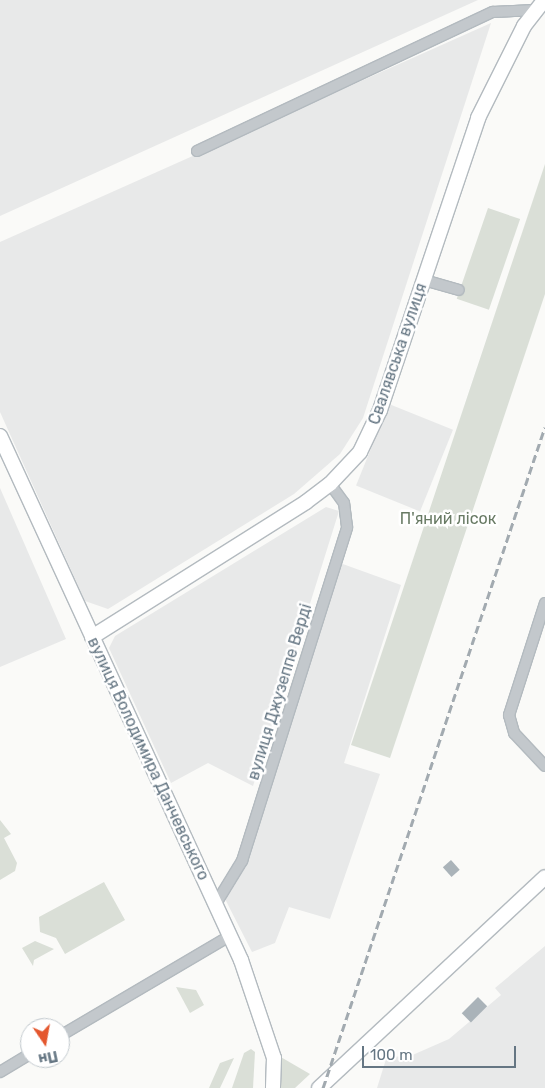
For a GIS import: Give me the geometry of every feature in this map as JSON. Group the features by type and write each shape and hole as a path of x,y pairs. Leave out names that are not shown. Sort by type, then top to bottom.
{"street":[{"name":"Свалявська вулиця","path":"196,151 493,12 539,5"},
{"name":"Свалявська вулиця","path":"92,637 330,484 351,463 372,432 480,112 539,5"},
{"path":"424,280 459,290"},
{"name":"вулиця Володимира Данчевського","path":"0,436 230,936 256,1000 274,1058 272,1088"},
{"name":"вулиця Джузеппе Верді","path":"215,905 242,861 347,527 344,503 330,484"},
{"path":"545,604 509,707 509,722 545,766"},
{"path":"319,1088 545,877"},
{"path":"70,1030 230,936"},
{"path":"0,1072 20,1060"}],"shaded area":[{"path":"0,0 478,0 0,216"},
{"path":"491,23 363,418 340,454 294,494 108,609 85,601 0,412 0,242"},
{"path":"389,404 453,430 420,511 356,486"},
{"path":"0,488 66,639 0,667"},
{"path":"326,507 339,511 253,786 208,763 171,783 109,648 115,636"},
{"path":"340,563 401,585 344,763 380,774 330,919 289,907 275,943 252,952 224,897"},
{"path":"545,946 545,1088 377,1088 387,1056 408,1057 449,1039 501,995 495,988"}],"green space":[{"name":"П'яний лісок","path":"545,164 545,294 390,758 351,745"},
{"path":"488,208 520,219 489,310 457,299"},
{"path":"0,820 11,834 4,838 17,863 15,871 0,880"},
{"path":"104,882 125,920 65,954 56,938 40,932 39,917"},
{"path":"35,941 54,949 34,960 33,966 22,948"},
{"path":"176,987 196,990 204,1005 190,1013"},
{"path":"251,1049 255,1052 253,1088 232,1088 244,1053"},
{"path":"279,1056 310,1074 295,1088 280,1088"},
{"path":"234,1058 220,1088 209,1088 220,1063"}],"building":[{"path":"451,860 460,870 452,877 443,867"},
{"path":"478,997 487,1006 471,1022 462,1013"}],"railway":[{"path":"323,1088 545,427"}]}
